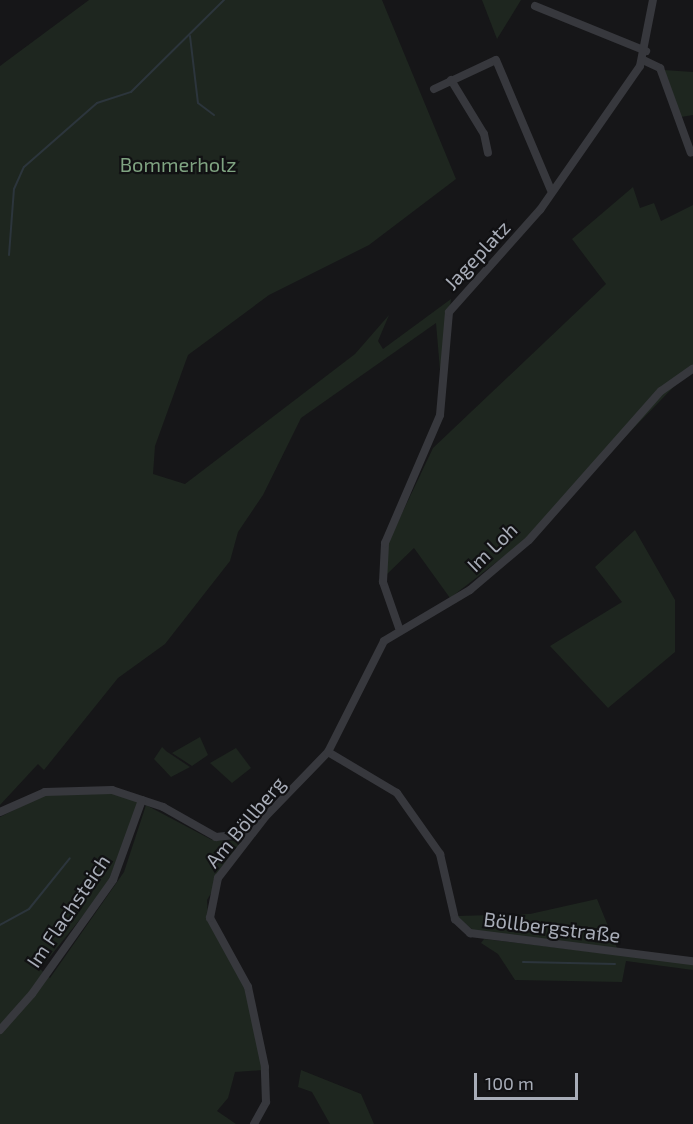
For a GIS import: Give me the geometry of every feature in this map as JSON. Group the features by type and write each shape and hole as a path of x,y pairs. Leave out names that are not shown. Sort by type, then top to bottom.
{"street":[{"name":"Jageplatz","path":"399,628 383,582 385,543 440,416 449,312 520,234 645,56 653,0"},
{"path":"535,6 645,56 660,68 691,153"},
{"path":"434,89 498,62 551,190"},
{"path":"451,80 487,138 488,153"},
{"name":"Im Loh","path":"328,752 359,699 373,659 399,628 470,590 529,540 661,391 693,369"},
{"name":"Am Böllberg","path":"254,1124 266,1102 258,1027 248,987 209,910 218,878 252,833 328,752"},
{"name":"Böllbergstraße","path":"328,752 397,793 440,854 455,919 470,933 693,961"},
{"path":"0,812 23,797 45,792 112,790 142,800 216,837 252,833"},
{"name":"Im Flachsteich","path":"0,1030 32,994 113,880 142,800"}],"green space":[{"name":"Bommerholz","path":"89,0 382,0 456,179 369,245 269,295 188,355 155,446 153,474 185,484 355,354 389,315 378,341 383,349 451,299 441,382 436,323 301,418 263,495 238,532 230,561 165,644 118,678 44,770 38,764 0,805 0,66"},
{"path":"482,0 521,0 497,39"},
{"path":"664,70 693,72 693,115 681,117"},
{"path":"633,187 640,208 654,203 661,221 693,205 693,367 524,541 450,598 414,548 384,577 387,545 433,448 606,284 572,239"},
{"path":"635,530 675,600 675,652 608,708 550,646 622,602 595,567"},
{"path":"200,737 208,755 192,766 172,753"},
{"path":"162,747 190,767 171,777 154,759"},
{"path":"236,748 251,768 232,783 210,763"},
{"path":"112,792 140,801 106,887 40,969 50,978 124,872 146,805 212,840 242,841 207,900 208,917 247,988 263,1070 235,1072 228,1098 217,1111 236,1124 0,1124 0,817 46,794"},
{"path":"597,899 617,948 476,933 457,916 530,914"},
{"path":"484,939 693,964 693,970 626,961 622,982 515,980 498,954 481,943"},
{"path":"301,1070 361,1094 374,1124 330,1124 312,1092 298,1087"}],"waterway":[{"path":"9,255 14,189 24,167 97,103 131,92 224,0"},
{"path":"190,36 198,103 214,115"},
{"path":"0,925 29,909 70,858"},
{"path":"523,962 615,964"}]}
